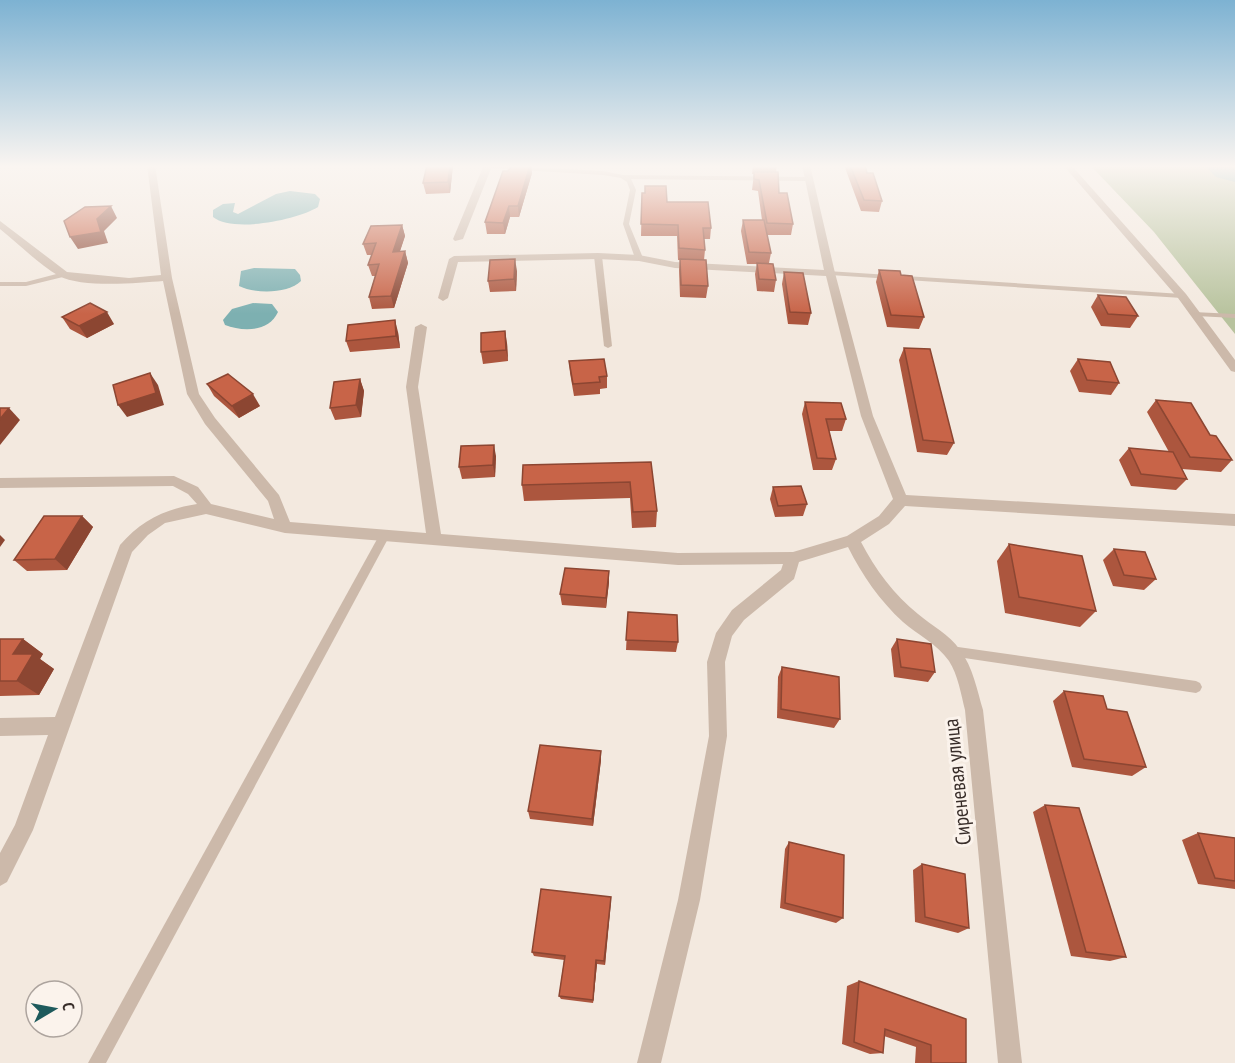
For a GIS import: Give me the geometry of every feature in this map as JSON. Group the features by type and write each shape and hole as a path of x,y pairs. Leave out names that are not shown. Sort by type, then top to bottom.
{"street":[{"path":"157,215 167,278 193,394 210,420 274,500 285,527"},
{"path":"458,239 467,215"},
{"path":"816,215 867,416 901,500"},
{"path":"1111,215 1182,296 1235,368"},
{"path":"0,225 64,274 82,278 129,281 167,278"},
{"path":"443,298 454,259 598,256 639,258 675,265 830,273"},
{"path":"421,327 412,387 434,539"},
{"path":"0,483 174,481 190,486 201,497 206,508"},
{"path":"901,500 1235,520"},
{"path":"0,875 23,830 125,549 140,531 161,517 179,511 206,508 285,527 678,559 793,558 852,540 884,520 901,500"},
{"name":"Сиреневая улица","path":"852,540 862,563 884,591 910,618 951,651 964,676 974,710 1010,1063"},
{"path":"649,1063 690,900 718,736 716,662 724,633 738,615 788,574 793,558"},
{"path":"0,727 62,726"}],"lane":[{"path":"628,215 626,224 639,258"},
{"path":"598,256 608,345"},
{"path":"830,273 1182,296"},
{"path":"0,284 26,284 64,274"},
{"path":"1196,314 1235,316"},
{"path":"97,1063 385,535"},
{"path":"951,651 1196,687"}],"green space":[{"path":"1137,215 1235,215 1235,334 1154,232"}],"water":[{"path":"213,215 300,215 265,223 249,224 222,222 213,217"},
{"path":"254,268 295,269 301,281 288,288 271,291 246,289 239,286 241,271"},
{"path":"253,303 272,304 278,312 274,319 255,329 240,329 225,325 223,320 232,309"}],"building":[{"path":"74,215 102,215 97,219 101,232 70,237 64,221"},
{"path":"488,215 506,215 503,223 485,222"},
{"path":"641,215 709,215 711,228 703,228 705,250 679,248 678,225 641,224"},
{"path":"765,215 791,215 793,224 767,223"},
{"path":"743,220 764,220 771,253 749,252"},
{"path":"402,225 393,252 405,251 391,296 369,297 379,264 368,265 376,243 363,244 371,226"},
{"path":"515,259 514,279 488,281 490,260"},
{"path":"680,259 706,260 708,286 681,285"},
{"path":"757,263 773,264 776,280 759,279"},
{"path":"879,270 900,271 901,275 912,276 924,317 891,315"},
{"path":"784,272 803,273 811,313 790,312"},
{"path":"1098,295 1126,297 1138,316 1108,314"},
{"path":"90,303 107,312 79,326 62,317"},
{"path":"395,320 396,336 346,341 348,325"},
{"path":"505,331 506,350 481,352 481,333"},
{"path":"904,348 930,349 954,443 923,440"},
{"path":"604,359 607,376 599,377 600,382 573,384 569,361"},
{"path":"1078,359 1110,362 1119,383 1087,380"},
{"path":"150,373 156,393 118,405 113,385"},
{"path":"228,374 253,394 232,406 207,384"},
{"path":"360,379 356,405 330,408 334,382"},
{"path":"1156,400 1191,403 1210,435 1216,436 1232,460 1190,457"},
{"path":"805,402 841,403 846,419 826,419 836,459 817,458"},
{"path":"0,408 9,408 0,419"},
{"path":"494,445 493,465 459,467 461,446"},
{"path":"1129,448 1173,452 1187,479 1141,474"},
{"path":"651,462 657,511 633,512 630,482 522,485 523,465"},
{"path":"801,486 807,504 778,506 773,487"},
{"path":"44,516 82,516 55,559 14,560"},
{"path":"1009,544 1082,556 1096,611 1019,597"},
{"path":"1114,549 1145,552 1156,579 1124,575"},
{"path":"565,568 609,571 606,598 560,594"},
{"path":"628,612 677,615 678,642 626,640"},
{"path":"0,639 23,639 13,654 33,654 17,681 0,681"},
{"path":"897,639 931,644 935,672 901,667"},
{"path":"782,667 839,677 840,719 781,709"},
{"path":"1064,691 1103,696 1107,709 1127,712 1146,767 1084,759"},
{"path":"540,745 601,751 592,819 528,811"},
{"path":"1045,805 1079,808 1126,957 1086,952"},
{"path":"1198,833 1235,838 1235,881 1215,878"},
{"path":"789,842 844,855 843,918 785,903"},
{"path":"922,864 965,874 969,928 925,917"},
{"path":"541,889 611,897 604,961 596,960 593,1000 559,996 565,956 532,952"},
{"path":"859,981 966,1019 966,1063 931,1063 931,1045 885,1029 883,1053 854,1042"}]}
